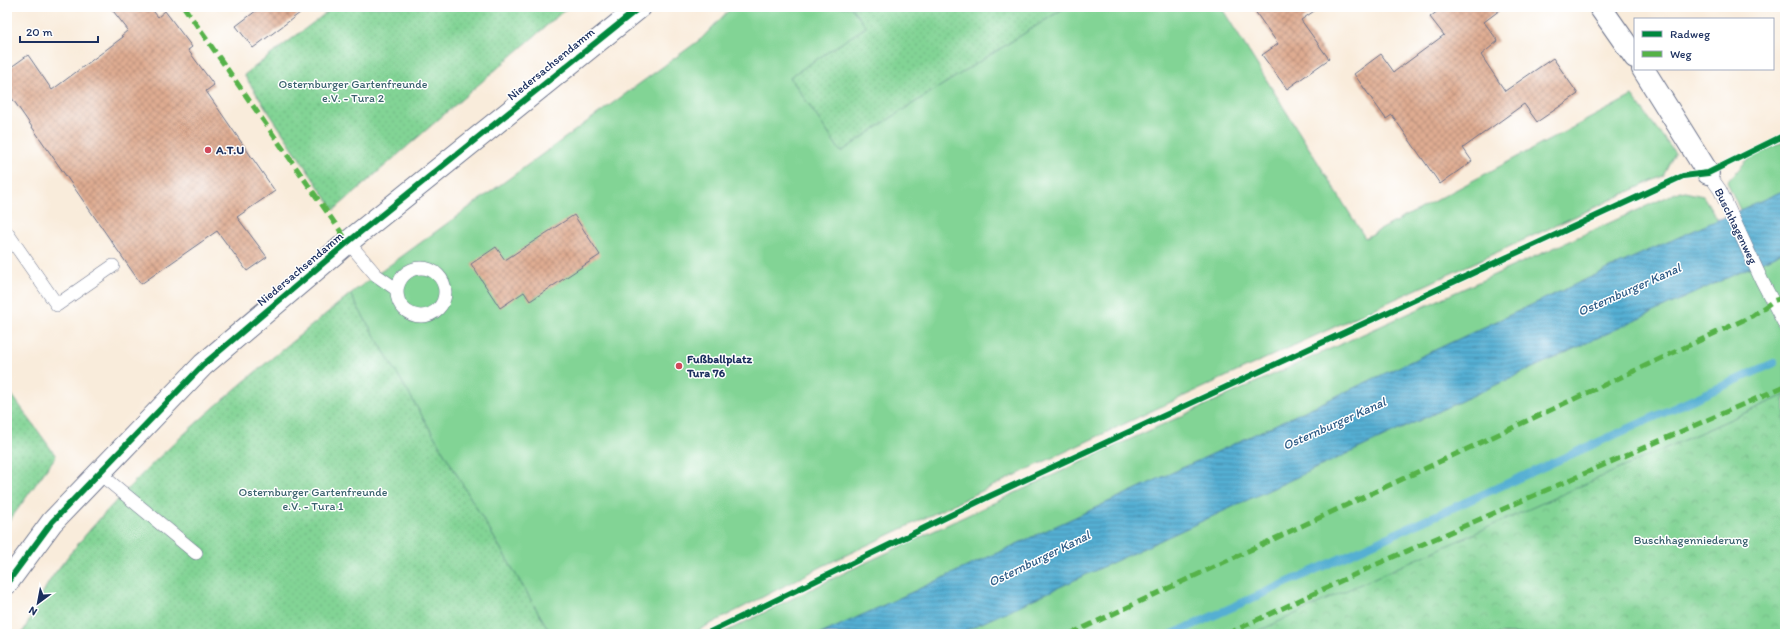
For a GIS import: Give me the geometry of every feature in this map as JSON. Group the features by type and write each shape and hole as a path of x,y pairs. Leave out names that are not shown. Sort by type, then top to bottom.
{"street":[{"name":"Niedersachsendamm","path":"7,583 52,522 203,365 348,242 640,7"},
{"path":"1600,7 1634,56"},
{"name":"Buschhagenweg","path":"1644,70 1714,182"}],"lane":[{"name":"Buschhagenweg","path":"1714,182 1785,325"},
{"path":"7,232 57,305 114,266"},
{"path":"348,242 376,275 396,288"},
{"path":"99,473 196,553"}],"green space":[{"name":"Osternburger Gartenfreunde e.V. - Tura 2","path":"334,7 568,7 334,210 244,75"},
{"path":"732,7 851,7 866,27 790,77 841,152 898,113 1066,7 1221,7 1365,238 1632,96 1675,153 1663,176 1158,408 823,566 691,634 551,634 350,294 701,39"},
{"path":"851,7 1066,7 898,113 841,152 790,77 866,27"},
{"path":"1785,141 1785,190 1740,210 1727,182 1750,157"},
{"path":"1680,191 1703,196 1718,220 1632,258 1204,458 821,634 721,634 850,570 1135,437"},
{"path":"1785,251 1785,395 1591,482 1756,634 958,634"},
{"name":"Osternburger Gartenfreunde e.V. - Tura 1","path":"350,294 551,634 22,634 42,594 55,573 87,533 121,496 157,459 194,425"},
{"path":"7,388 56,456 7,524"},
{"name":"Buschhagenniederung","path":"1785,395 1785,634 1252,634 1345,591"}],"water":[{"name":"Osternburger Kanal","path":"1785,190 1785,251 958,634 821,634 1204,458 1632,258"}],"building":[{"path":"110,7 150,7 158,17 165,11 192,47 188,50 214,85 206,91 275,191 237,217 267,257 247,271 217,231 141,284 7,91 7,70 28,55 52,90 123,37 121,36 128,30"},
{"path":"261,7 308,7 253,48 236,26"},
{"path":"1252,7 1320,7 1301,20 1329,59 1287,89 1262,55 1278,44"},
{"path":"1443,7 1504,7 1484,22 1498,41 1481,55 1505,91 1553,58 1578,94 1537,122 1524,104 1463,148 1472,161 1440,184 1392,115 1386,119 1354,74 1381,54 1394,72 1444,35 1430,17"},
{"path":"574,215 600,255 530,301 524,292 500,308 471,264 496,247 505,260"}],"waterway":[{"path":"1173,634 1774,363"}],"marked path":[{"path":"184,7 348,242"},
{"path":"1070,634 1752,316 1773,301 1785,297"},
{"path":"1227,634 1375,565 1785,386"}],"cycle path":[{"path":"7,583 52,522 203,365 348,242 640,7"},
{"path":"706,634 990,496 1683,176 1708,173 1785,135"}],"place":[{"name":"A.T.U","path":"208,150"},
{"name":"Fußballplatz Tura 76","path":"679,366"}]}
